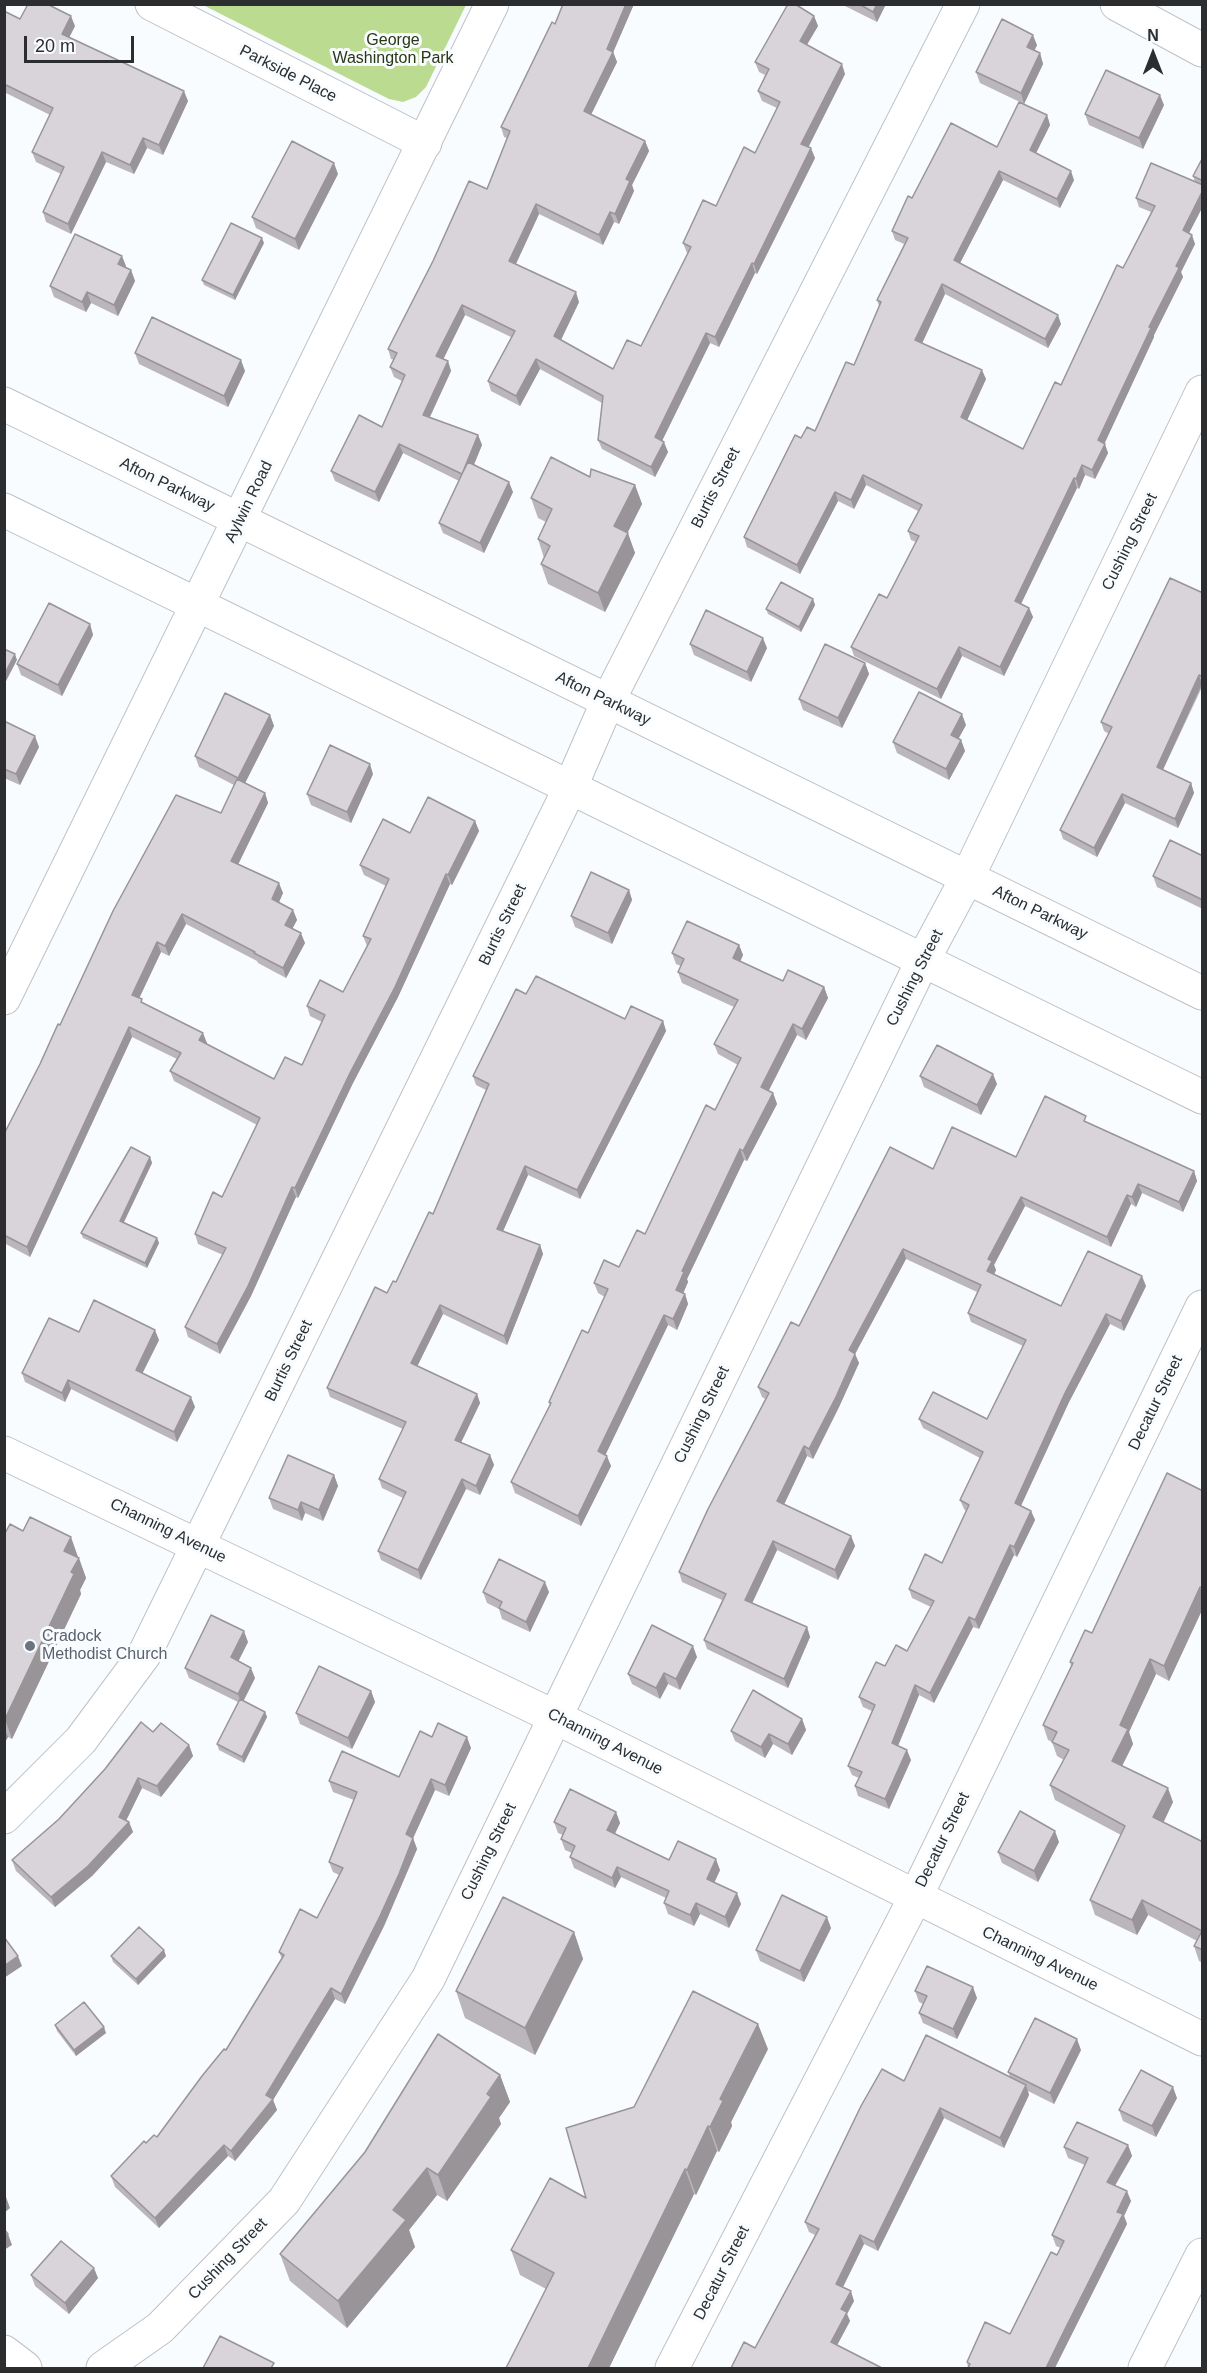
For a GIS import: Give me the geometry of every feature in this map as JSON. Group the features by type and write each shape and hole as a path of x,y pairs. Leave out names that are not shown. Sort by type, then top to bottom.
{"street":[{"name":"Parkside Place","path":"152,4 425,144"},
{"name":"Aylwin Road","path":"7,987 240,521 492,4"},
{"name":"Burtis Street","path":"4,1817 81,1740 144,1655 570,788 608,701 963,4"},
{"path":"1117,4 1203,50"},
{"name":"Cushing Street","path":"103,2368 160,2328 284,2201 428,1979 923,960 967,878 1203,392"},
{"name":"Afton Parkway","path":"4,404 1203,993"},
{"path":"4,510 1203,1097"},
{"name":"Decatur Street","path":"672,2368 915,1898 1203,1307"},
{"name":"Channing Avenue","path":"4,1453 555,1717 915,1898 1203,2039"},
{"path":"1145,2368 1203,2255"},
{"path":"4,2352 25,2368"}],"green space":[{"name":"George Washington Park","path":"466,4 426,87 416,97 403,102 389,99 203,5"}],"building":[{"path":"28,4 47,4 71,16 62,34 184,91 159,145 143,138 130,165 102,152 68,224 43,212 64,167 32,152 53,108 4,84 4,11 20,19"},
{"path":"563,4 626,4 607,49 613,52 584,111 645,141 626,179 630,181 615,214 610,212 599,235 536,204 509,261 576,292 554,336 613,369 627,340 641,346 691,247 683,243 703,200 716,206 744,147 755,153 780,102 758,91 769,69 755,62 788,4 795,4 814,16 800,41 842,64 801,144 811,148 754,264 752,263 715,337 706,333 655,437 664,442 651,467 598,440 603,396 536,359 516,396 488,381 515,331 462,305 436,356 448,361 423,415 478,435 462,474 399,444 375,492 331,471 359,415 382,427 405,375 390,367 397,353 388,349 433,261 469,181 487,189 510,131 501,127 552,22 555,24"},
{"path":"859,4 877,4 873,12"},
{"path":"1002,19 1033,35 1027,47 1040,53 1021,93 976,72"},
{"path":"1106,70 1160,95 1139,138 1085,114"},
{"path":"1019,102 1047,115 1030,150 1071,171 1057,199 999,171 954,260 1058,315 1045,339 942,284 915,340 982,370 961,417 1023,449 1055,382 1061,385 1117,265 1123,268 1155,206 1136,198 1151,163 1203,185 1203,190 1183,230 1192,235 1176,266 1179,268 1149,327 1151,328 1098,440 1105,444 1092,470 1082,465 1076,479 1074,478 1015,601 1029,608 1000,667 959,647 937,689 851,647 879,594 887,598 919,536 908,531 922,505 863,475 851,500 835,492 797,565 744,537 795,435 801,438 807,427 815,431 846,362 854,365 881,302 877,300 908,238 892,231 908,196 912,198 951,123 997,147"},
{"path":"292,141 334,163 295,239 252,217"},
{"path":"1203,157 1203,181 1193,176"},
{"path":"231,223 262,238 233,295 202,280"},
{"path":"75,234 122,256 118,264 131,270 114,305 87,292 82,302 50,286"},
{"path":"152,317 241,360 224,396 135,353"},
{"path":"551,457 590,477 591,469 635,485 614,526 628,533 598,593 541,564 550,546 538,539 552,509 531,498"},
{"path":"468,462 509,482 480,543 439,523"},
{"path":"1170,578 1203,593 1203,677 1199,675 1157,767 1191,783 1175,819 1122,794 1094,848 1060,830 1112,727 1101,722"},
{"path":"781,582 813,599 799,627 766,609"},
{"path":"49,603 90,624 58,685 17,664"},
{"path":"706,610 763,638 747,672 690,644"},
{"path":"825,644 865,663 838,718 799,699"},
{"path":"4,649 15,654 4,675"},
{"path":"919,692 962,714 951,735 961,740 946,769 893,742"},
{"path":"225,693 270,715 238,778 195,756"},
{"path":"4,721 35,736 16,774 4,769"},
{"path":"330,745 370,764 347,812 307,794"},
{"path":"237,779 265,793 231,861 279,883 272,899 293,910 285,925 301,933 283,968 182,914 165,946 157,942 132,995 142,999 141,1002 203,1033 199,1040 274,1079 285,1057 302,1065 325,1015 307,1006 320,980 343,992 371,939 363,936 389,879 360,865 383,819 410,833 428,797 475,821 448,875 446,874 395,987 350,1073 295,1188 292,1187 248,1286 217,1344 185,1327 226,1248 195,1234 213,1192 222,1197 260,1118 170,1071 181,1053 129,1027 27,1247 4,1235 4,1134 58,1024 60,1025 113,911 176,795 221,813"},
{"path":"1170,840 1203,856 1203,900 1153,876"},
{"path":"591,872 629,890 608,933 571,916"},
{"path":"687,921 739,945 733,958 783,981 788,970 824,987 802,1029 793,1024 761,1087 773,1093 743,1151 740,1149 682,1271 684,1272 676,1290 685,1294 673,1319 664,1315 598,1451 607,1456 578,1516 511,1482 551,1403 549,1402 582,1330 588,1333 608,1289 594,1283 604,1260 619,1267 637,1230 645,1234 706,1105 715,1110 741,1058 714,1044 738,1000 678,972 684,959 672,953"},
{"path":"536,976 625,1019 631,1006 663,1021 577,1190 525,1166 497,1229 540,1245 504,1336 440,1305 411,1363 477,1394 455,1440 490,1455 476,1486 462,1479 418,1570 378,1551 406,1492 379,1479 406,1422 327,1388 375,1287 387,1293 393,1281 396,1282 429,1212 433,1214 489,1084 473,1076 516,989 526,994"},
{"path":"937,1045 993,1074 977,1105 920,1076"},
{"path":"1045,1096 1086,1116 1084,1121 1194,1171 1179,1202 1138,1184 1132,1197 1127,1195 1107,1237 1021,1197 988,1259 992,1261 987,1271 1061,1306 1088,1251 1142,1276 1121,1321 1106,1314 1065,1393 1015,1503 1031,1511 1014,1547 1010,1545 975,1620 969,1617 930,1693 915,1685 892,1743 907,1750 885,1799 855,1786 862,1772 848,1766 875,1705 859,1697 876,1662 885,1666 896,1645 907,1651 934,1601 909,1589 925,1554 942,1563 969,1505 960,1500 983,1452 919,1419 933,1392 987,1419 1026,1340 968,1313 981,1285 903,1249 849,1350 855,1354 836,1397 809,1449 804,1446 777,1501 851,1536 835,1570 773,1541 745,1600 807,1627 784,1679 704,1640 726,1594 679,1572 708,1509 769,1393 758,1387 791,1322 799,1326 890,1147 933,1169 952,1127 1016,1157"},
{"path":"131,1147 150,1157 120,1221 157,1238 145,1263 81,1233"},
{"path":"94,1300 155,1330 136,1370 191,1397 174,1432 68,1380 62,1393 22,1373 49,1318 79,1332"},
{"path":"288,1455 334,1475 319,1510 301,1502 298,1510 269,1498"},
{"path":"1167,1473 1203,1491 1203,1588 1200,1587 1164,1666 1150,1659 1120,1725 1128,1729 1112,1761 1168,1788 1153,1817 1203,1842 1203,1950 1194,1946 1202,1931 1142,1900 1132,1920 1090,1900 1125,1826 1050,1785 1069,1750 1052,1742 1057,1732 1043,1725 1073,1663 1070,1662 1085,1630 1092,1633"},
{"name":"Cradock Methodist Church","path":"30,1517 71,1537 64,1551 79,1558 71,1572 74,1574 5,1719 4,1535 10,1524 23,1531"},
{"path":"499,1559 545,1582 526,1622 499,1608 502,1602 483,1592"},
{"path":"211,1615 244,1631 231,1657 251,1668 238,1694 185,1668"},
{"path":"652,1625 693,1646 676,1679 664,1673 656,1688 628,1674"},
{"path":"319,1666 371,1691 348,1738 296,1713"},
{"path":"753,1690 802,1719 788,1744 769,1734 761,1747 731,1731"},
{"path":"240,1699 265,1712 242,1757 217,1744"},
{"path":"141,1722 153,1732 161,1723 189,1745 157,1786 138,1778 119,1817 129,1822 88,1866 51,1897 12,1860 59,1819 105,1769"},
{"path":"438,1723 467,1737 445,1785 431,1779 406,1834 413,1838 399,1874 341,1994 331,1988 266,2095 273,2099 231,2151 224,2145 155,2218 111,2176 144,2141 146,2143 154,2135 157,2137 202,2076 224,2049 226,2050 284,1955 279,1952 300,1909 317,1918 343,1868 329,1862 357,1792 329,1781 342,1751 399,1777 420,1731 432,1737"},
{"path":"570,1789 616,1812 607,1830 669,1860 678,1841 716,1859 707,1879 737,1893 725,1917 696,1903 690,1915 664,1903 669,1891 617,1867 612,1878 570,1857 575,1846 561,1839 566,1828 554,1822"},
{"path":"1020,1811 1055,1831 1034,1871 998,1852"},
{"path":"782,1895 827,1917 800,1971 756,1950"},
{"path":"503,1897 574,1932 525,2028 456,1991"},
{"path":"139,1927 164,1950 136,1979 111,1956"},
{"path":"4,1937 18,1956 4,1966"},
{"path":"927,1966 973,1987 953,2029 919,2013 927,1996 915,1991"},
{"path":"693,1991 758,2024 720,2099 723,2101 687,2170 685,2169 588,2368 506,2368 554,2273 511,2250 550,2178 586,2198 566,2128 634,2107"},
{"path":"84,2002 104,2027 74,2050 55,2025"},
{"path":"1035,2018 1077,2039 1050,2093 1008,2072"},
{"path":"438,2034 500,2075 487,2094 491,2097 438,2175 427,2168 393,2210 406,2220 338,2301 280,2254 365,2152"},
{"path":"926,2035 1026,2085 1000,2138 940,2108 874,2242 860,2235 836,2284 851,2291 841,2309 847,2312 831,2342 882,2368 731,2368 744,2342 755,2348 819,2229 805,2222 861,2106 882,2069 904,2081"},
{"path":"1141,2070 1173,2087 1152,2126 1119,2110"},
{"path":"1077,2122 1128,2145 1107,2182 1127,2191 1117,2212 1123,2214 1046,2368 968,2368 970,2364 967,2362 985,2322 1010,2334 1051,2252 1057,2255 1064,2241 1052,2235 1088,2158 1064,2147"},
{"path":"61,2241 94,2268 65,2303 31,2275"},
{"path":"220,2336 274,2363 271,2368 203,2368"}],"place":[{"name":"Cradock Methodist Church","path":"30,1646"}]}
